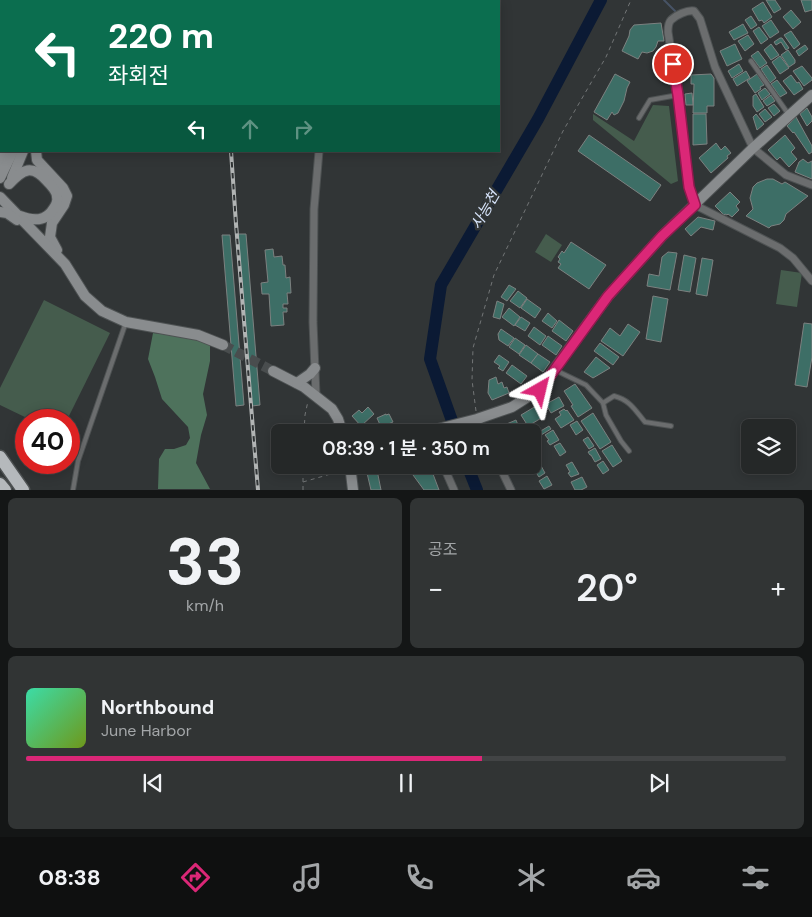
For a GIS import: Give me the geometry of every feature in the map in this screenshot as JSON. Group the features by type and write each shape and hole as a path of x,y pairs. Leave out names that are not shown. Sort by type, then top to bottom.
{"highway":[{"path":"0,457 22,490"},
{"path":"0,467 22,490"},
{"path":"0,484 6,490"}],"main road":[{"path":"459,424 512,407 540,390 608,296 662,236 753,148 812,95"},
{"path":"13,152 0,197 65,264"},
{"path":"4,181 23,152"},
{"path":"36,152 37,160 63,188 67,196 64,205 52,224 50,237 85,296 102,311 126,322 198,335 223,346"},
{"path":"4,181 28,170 36,171 42,175 56,192 57,201 54,209 41,220 30,220 19,216"},
{"path":"0,212 7,213 34,230"},
{"path":"297,383 316,368"},
{"path":"273,371 297,383 312,398 332,409 340,424"},
{"path":"352,489 353,474"}],"street":[{"path":"812,185 786,175 753,148 715,67 700,19 694,11 688,10 671,20 668,25 668,32 689,187 695,205 780,248 793,258 812,281"},
{"path":"312,398 316,368 313,322 314,209 319,152"},
{"path":"474,420 477,424"},
{"path":"447,474 454,490"},
{"path":"503,474 511,490"}],"lane":[{"path":"751,61 789,115"},
{"path":"639,118 650,100 678,95"},
{"path":"73,490 78,461 126,322"},
{"path":"555,370 586,385 603,402 606,414 621,441 629,451"},
{"path":"603,402 614,396 623,398 645,422 671,426"}],"path":[{"path":"474,420 473,348 494,275 563,131 606,57 631,0"},
{"path":"304,424 305,415 312,398"},
{"path":"303,474 303,490"},
{"path":"303,482 328,474"}],"green space":[{"path":"653,105 669,106 678,181 671,184 593,120 593,114 634,141"},
{"path":"546,234 562,245 551,262 535,252"},
{"path":"781,270 802,273 797,307 776,304"},
{"path":"44,300 110,333 72,409 15,409 15,412 0,405 0,388"},
{"path":"153,333 197,337 210,345 210,361 203,394 207,415 196,463 210,489 158,489 159,459 165,449 174,449 186,445 190,438 188,427 162,399 148,359"}],"building":[{"path":"766,0 775,0 781,9 774,13"},
{"path":"801,0 812,0 812,10 805,12"},
{"path":"763,2 772,17 764,23 762,20 759,21 752,9"},
{"path":"791,10 801,22 793,29 783,17"},
{"path":"751,16 757,25 751,29 745,20"},
{"path":"771,20 779,32 770,38 762,26"},
{"path":"661,23 664,41 658,41 653,51 642,52 638,59 622,51 630,30 634,25"},
{"path":"743,24 748,33 734,40 729,32"},
{"path":"759,27 768,39 761,44 753,31"},
{"path":"791,31 800,44 794,49 784,35"},
{"path":"748,35 754,44 745,51 738,41"},
{"path":"780,38 789,48 786,50 781,42 776,45 774,42"},
{"path":"735,44 742,59 727,66 720,51"},
{"path":"771,44 779,55 771,60 764,50"},
{"path":"805,45 808,49 799,56 796,51"},
{"path":"788,50 795,60 795,63 789,67 781,55"},
{"path":"758,51 767,63 760,68 751,56"},
{"path":"780,56 789,68 780,74 772,62"},
{"path":"739,64 743,71 732,78 728,71"},
{"path":"767,65 776,78 770,83 761,69"},
{"path":"802,66 812,78 804,86 793,71"},
{"path":"746,71 750,78 737,86 733,79"},
{"path":"615,74 630,82 618,113 614,115 612,112 607,120 594,112"},
{"path":"711,74 714,78 714,106 707,106 707,113 693,113 694,84 691,84 691,75"},
{"path":"757,74 764,85 755,93 747,81"},
{"path":"791,75 797,83 799,82 803,89 794,95 783,81"},
{"path":"777,80 787,93 780,97 771,84"},
{"path":"765,88 770,94 762,100 758,93"},
{"path":"692,93 693,105 686,105 685,94"},
{"path":"756,94 764,107 757,112 753,106 753,96"},
{"path":"771,95 775,101 767,106 763,101"},
{"path":"774,104 780,111 774,116 768,108"},
{"path":"807,108 812,121 807,126 800,114"},
{"path":"765,109 772,117 765,122 759,114"},
{"path":"693,114 706,114 707,144 693,145"},
{"path":"756,114 764,124 757,130 753,117"},
{"path":"796,117 812,146 812,152 809,154 794,132 787,126"},
{"path":"589,135 661,185 650,201 578,151"},
{"path":"785,135 795,148 791,152 797,159 789,167 780,157 777,160 768,150"},
{"path":"716,143 721,150 725,146 731,153 711,173 699,158"},
{"path":"803,159 808,163 812,161 812,179 795,172 799,162"},
{"path":"767,179 773,179 782,184 785,182 808,196 786,214 780,224 769,228 746,216 753,209 750,198 753,187"},
{"path":"730,192 740,202 736,206 739,210 732,217 728,214 724,215 715,206"},
{"path":"698,217 715,221 713,230 701,227 691,236 685,229"},
{"path":"238,234 246,234 260,405 252,406"},
{"path":"222,235 230,235 244,405 236,406"},
{"path":"571,242 606,265 589,289 558,268 561,264 558,262 560,259 558,257 562,251 564,253"},
{"path":"273,249 274,257 282,256 286,278 290,277 291,293 287,293 288,304 283,304 283,308 287,308 287,312 283,312 284,325 271,326 269,294 262,294 261,283 268,282 265,250"},
{"path":"668,252 677,253 670,290 647,286 649,274 659,276 662,257"},
{"path":"684,255 696,258 690,292 678,290"},
{"path":"702,258 713,260 707,296 696,294"},
{"path":"509,285 516,289 507,301 501,297"},
{"path":"518,291 527,298 520,308 510,301"},
{"path":"653,296 668,299 661,342 646,339"},
{"path":"527,299 541,309 535,318 521,308"},
{"path":"497,301 504,304 500,319 493,317"},
{"path":"509,308 520,317 514,326 502,317"},
{"path":"548,313 557,321 552,328 542,321"},
{"path":"521,317 530,323 525,331 515,325"},
{"path":"559,320 573,331 566,341 552,331"},
{"path":"804,323 812,324 812,357 807,387 795,385"},
{"path":"628,324 640,332 623,356 601,341 610,328 620,336"},
{"path":"534,327 546,336 540,345 528,336"},
{"path":"501,329 514,338 508,346 499,340 498,334"},
{"path":"548,336 562,346 556,355 542,345"},
{"path":"515,338 525,345 519,354 509,347"},
{"path":"600,343 619,357 613,365 594,351"},
{"path":"526,345 538,354 531,363 519,355"},
{"path":"538,354 550,362 543,372 531,363"},
{"path":"499,355 509,362 503,371 494,362"},
{"path":"596,357 610,368 593,378 584,372"},
{"path":"512,365 527,376 521,384 506,373"},
{"path":"496,377 498,384 502,382 504,388 507,387 509,393 492,400 488,393 489,380"},
{"path":"575,384 592,408 578,417 564,391"},
{"path":"559,397 564,406 551,413 546,404"},
{"path":"536,406 543,417 531,424 527,424 521,415"},
{"path":"368,407 374,414 363,424 359,424 352,416 359,410 362,413"},
{"path":"564,409 567,410 574,420 561,428 555,419 561,415 559,412"},
{"path":"593,413 611,442 600,449 581,421"},
{"path":"389,414 393,422 380,424 377,418"},
{"path":"516,420 518,424 507,424"},
{"path":"577,421 583,430 576,435 570,425"},
{"path":"549,426 551,429 541,435 541,431"},
{"path":"553,430 559,440 550,445 545,435"},
{"path":"588,437 594,446 589,449 583,440"},
{"path":"560,443 566,452 560,456 554,446"},
{"path":"612,445 622,461 613,467 602,451"},
{"path":"595,448 601,459 595,462 588,452"},
{"path":"603,461 609,470 603,474 597,465"},
{"path":"572,462 579,474 571,477 566,465"},
{"path":"541,466 545,473 539,477 537,474 541,474"},
{"path":"367,474 378,474 381,490 371,490"},
{"path":"433,474 439,490 424,490 413,475"},
{"path":"547,476 552,485 544,489 539,481"},
{"path":"582,477 587,487 575,490 571,482"}],"waterway":[{"name":"사능천","path":"453,424 430,359 441,285 538,119 601,0"},
{"path":"664,0 677,13"},
{"name":"사능천","path":"471,474 477,490"}],"tunnel":[{"path":"223,345 273,371"}],"railway":[{"path":"231,152 258,490"}],"route":[{"path":"540,390 608,296 662,236 695,205 689,187 673,64"}]}
